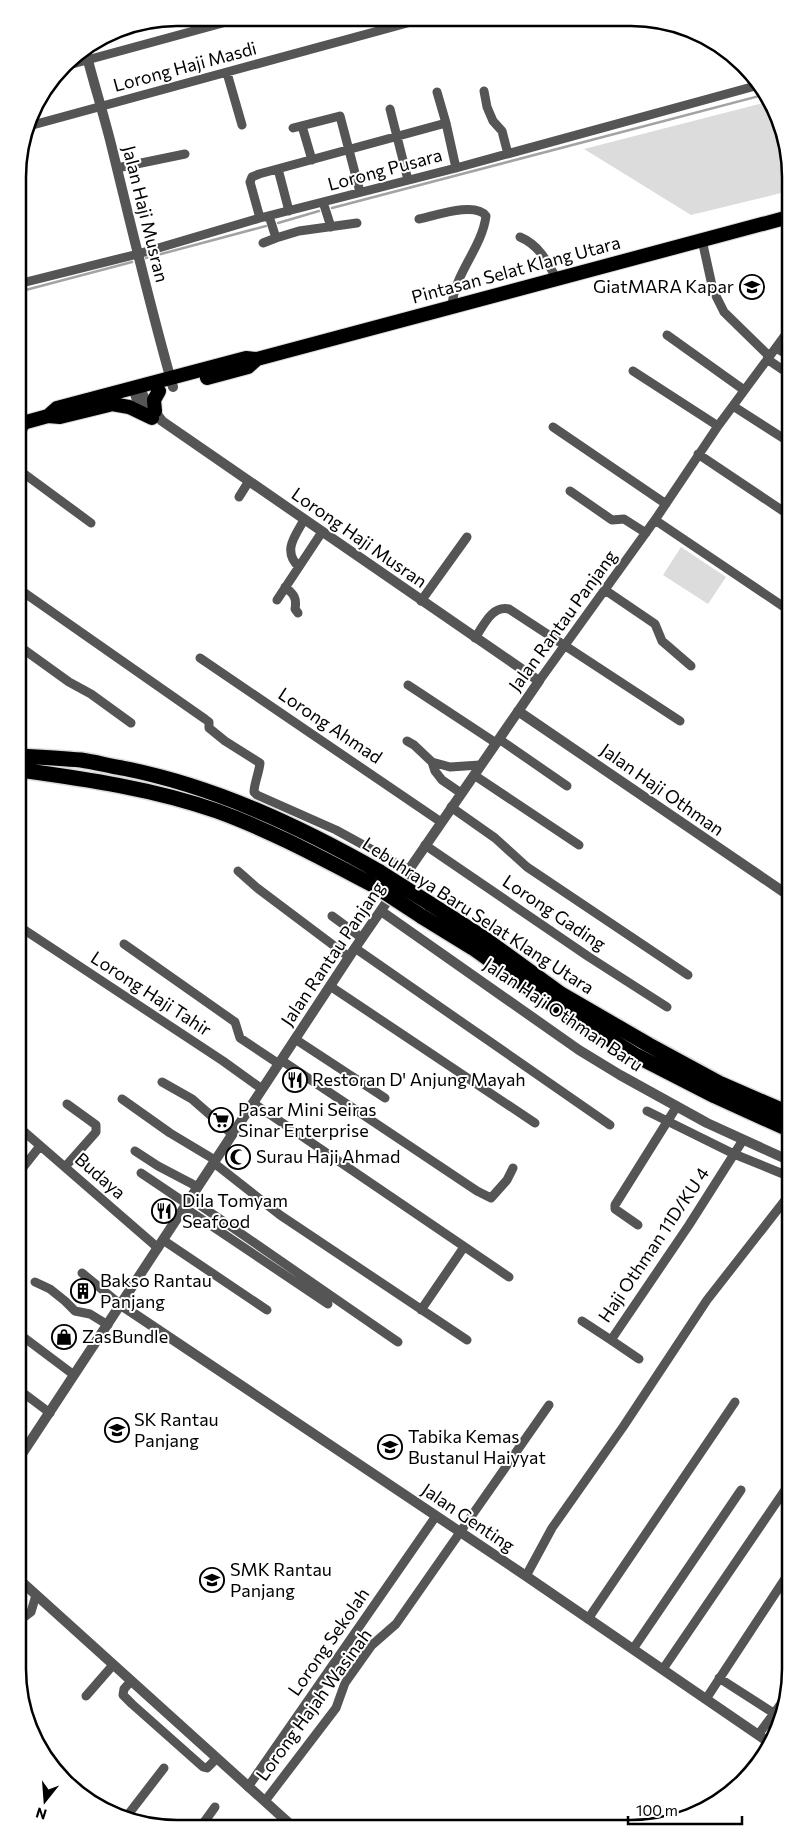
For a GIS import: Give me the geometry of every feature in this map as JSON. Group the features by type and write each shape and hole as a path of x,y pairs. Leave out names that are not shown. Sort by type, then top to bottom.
{"highway":[{"name":"Pintasan Selat Klang Utara","path":"48,416 57,408 138,392 246,358 256,359 782,219"},
{"name":"Pintasan Selat Klang Utara","path":"27,422 48,416 60,417 112,404 138,392 158,391 172,382"},
{"path":"112,404 129,407 156,417 154,400 158,391"},
{"name":"Lebuhraya Baru Selat Klang Utara","path":"27,757 92,762 155,775 223,796 283,822 352,857 377,879"},
{"name":"Lebuhraya Baru Selat Klang Utara","path":"27,771 78,778 147,792 216,811 377,879 425,909 481,936 561,994 649,1045 721,1084 781,1110"},
{"name":"Lebuhraya Baru Selat Klang Utara","path":"425,909 473,948 552,1004 635,1055 715,1096 781,1126"}],"street":[{"path":"80,62 209,27"},
{"name":"Lorong Haji Masdi","path":"36,124 395,27"},
{"name":"Jalan Haji Musran","path":"87,56 172,382"},
{"path":"227,73 242,125"},
{"name":"Lorong Pusara","path":"27,282 138,254 264,217 456,168 752,87"},
{"path":"484,91 487,107 493,121 502,131 508,154"},
{"path":"437,92 456,168"},
{"path":"390,110 408,180"},
{"path":"312,160 297,127 340,116 360,192"},
{"path":"276,238 264,217 250,182 252,177 446,123"},
{"path":"116,168 185,154"},
{"path":"278,169 289,211"},
{"path":"323,202 331,227"},
{"path":"419,219 452,211 469,210 479,210 486,216 482,234 455,291 452,306"},
{"path":"264,243 299,231 357,223"},
{"path":"520,237 542,254 556,278"},
{"path":"702,240 713,290 724,312 768,358 782,369"},
{"path":"667,335 744,390"},
{"name":"Jalan Rantau Panjang","path":"26,1447 349,957 425,845 518,710 646,533 698,454 782,340"},
{"path":"776,348 782,352"},
{"path":"633,370 718,426"},
{"name":"Lorong Haji Musran","path":"138,392 142,409 539,681"},
{"path":"733,406 782,437"},
{"path":"553,427 666,504"},
{"path":"698,454 782,510"},
{"path":"27,476 91,523"},
{"path":"238,498 249,481"},
{"path":"570,491 612,520 624,519 646,533"},
{"path":"299,566 292,560 290,552 292,540 304,520"},
{"path":"655,520 782,606"},
{"path":"277,600 322,532"},
{"path":"421,601 467,538"},
{"path":"286,587 295,595 295,610 298,613"},
{"path":"605,590 654,624 662,641 691,666"},
{"path":"27,594 206,719 209,722 209,728 260,764 258,779 254,788 254,792 257,795 336,830 409,870"},
{"path":"475,638 496,609 503,607 509,609 680,722"},
{"path":"27,651 69,682 91,694 131,723"},
{"name":"Lorong Ahmad","path":"200,658 441,822"},
{"path":"408,685 567,786"},
{"name":"Jalan Haji Othman","path":"518,710 782,891"},
{"path":"407,741 432,762 450,768 480,765"},
{"path":"432,762 435,771 442,780 461,793"},
{"path":"474,775 579,845"},
{"path":"451,807 495,838 527,867 688,975"},
{"name":"Lorong Gading","path":"425,845 589,957 667,1007"},
{"path":"238,871 256,887 349,957"},
{"name":"Jalan Haji Othman Baru","path":"381,911 579,1050 677,1106 743,1140 781,1157"},
{"path":"332,916 362,938"},
{"name":"Lorong Haji Tahir","path":"26,931 223,1061 262,1089"},
{"path":"124,944 235,1022 240,1038 280,1062 477,1191 491,1198 507,1180 512,1168"},
{"path":"355,948 610,1125"},
{"path":"330,986 535,1123"},
{"path":"295,1039 385,1098"},
{"path":"162,1082 192,1099 232,1134"},
{"path":"122,1099 214,1162 280,1215 467,1340"},
{"path":"253,1103 508,1277"},
{"path":"65,1167 96,1132 96,1125 87,1121 67,1104"},
{"path":"638,1225 616,1209 615,1205 677,1106"},
{"path":"647,1111 734,1154 781,1173"},
{"name":"Budaya","path":"26,1134 161,1244 267,1310"},
{"name":"Haji Othman 11D/KU 4","path":"639,1360 611,1340 743,1140"},
{"path":"26,1163 40,1146"},
{"path":"135,1151 158,1166 198,1187"},
{"path":"141,1174 398,1342"},
{"path":"187,1204 328,1304"},
{"path":"526,1576 552,1528 707,1300 781,1204"},
{"path":"421,1310 464,1247"},
{"path":"82,1273 121,1305"},
{"path":"35,1282 50,1289 65,1300 75,1311 90,1314 108,1325"},
{"name":"Jalan Genting","path":"121,1305 526,1576 764,1739"},
{"path":"582,1321 611,1340"},
{"path":"26,1339 74,1375"},
{"path":"26,1395 50,1413"},
{"path":"588,1619 735,1402"},
{"name":"Lorong Hajah Wasinah","path":"265,1801 336,1708 345,1683 372,1645 396,1624 550,1405"},
{"path":"634,1650 741,1490"},
{"path":"663,1669 781,1497"},
{"name":"Lorong Sekolah","path":"248,1787 436,1516"},
{"path":"706,1699 781,1584"},
{"path":"26,1586 286,1820"},
{"path":"26,1616 31,1612 36,1595"},
{"path":"86,1696 113,1665"},
{"path":"719,1678 775,1714"},
{"path":"131,1681 124,1689 122,1695 203,1767 208,1768 216,1758"},
{"path":"758,1735 775,1714"},
{"path":"160,1729 172,1718"},
{"path":"130,1812 164,1768"},
{"path":"206,1820 215,1807"}],"shaded area":[{"path":"763,103 777,138 782,193 691,215 584,149"},
{"path":"681,547 726,577 708,604 663,575"}],"waterway":[{"path":"332,208 758,96"},
{"path":"278,223 319,211"},
{"path":"146,258 266,226"},
{"path":"27,290 132,262"}],"place":[{"name":"GiatMARA Kapar","path":"752,287"},
{"name":"Restoran D' Anjung Mayah","path":"295,1080"},
{"name":"Pasar Mini Seiras Sinar Enterprise","path":"221,1120"},
{"name":"Surau Haji Ahmad","path":"238,1157"},
{"name":"Dila Tomyam Seafood","path":"164,1211"},
{"name":"Bakso Rantau Panjang","path":"83,1291"},
{"name":"ZasBundle","path":"64,1337"},
{"name":"SK Rantau Panjang","path":"117,1430"},
{"name":"Tabika Kemas Bustanul Haiyyat","path":"390,1447"},
{"name":"SMK Rantau Panjang","path":"212,1580"}]}
